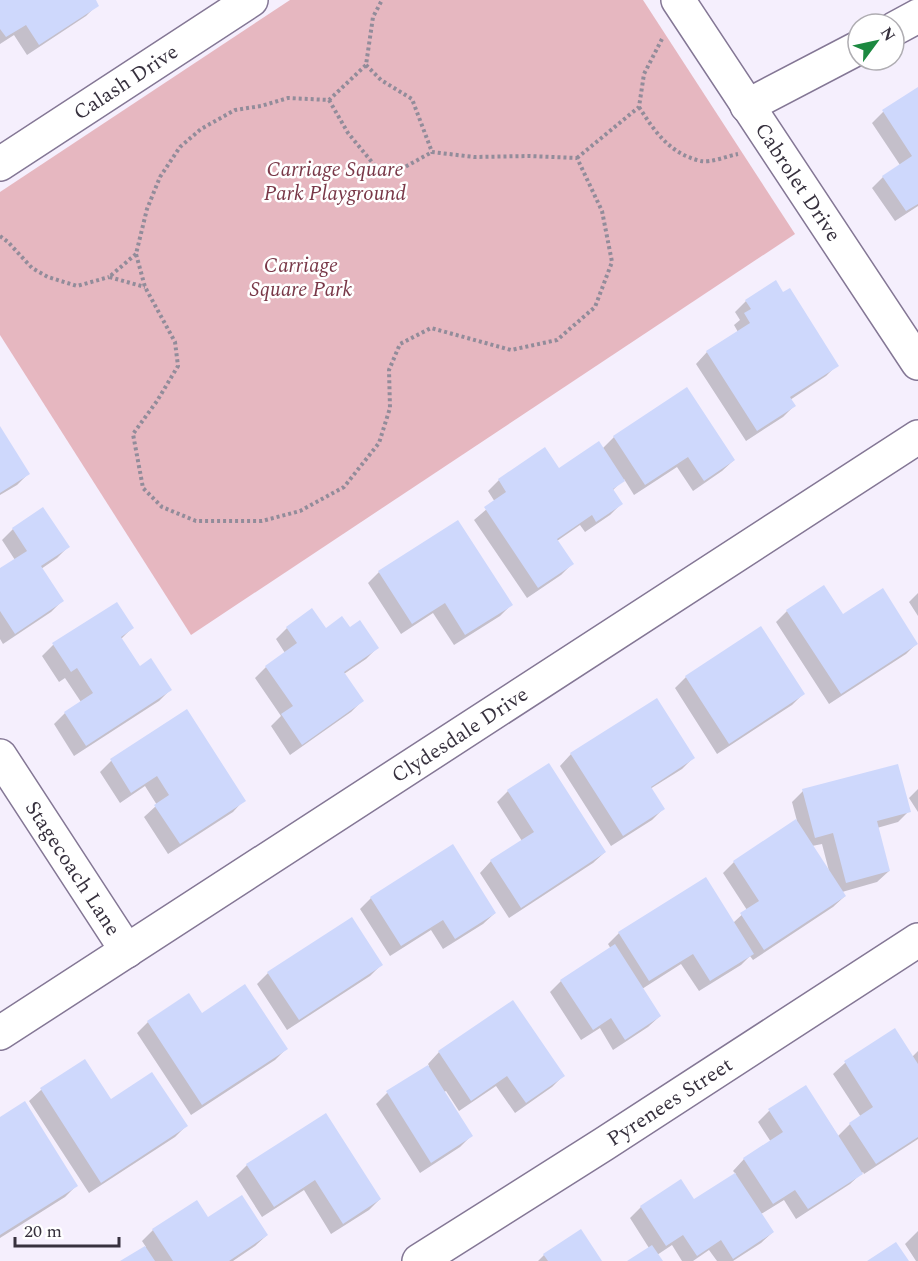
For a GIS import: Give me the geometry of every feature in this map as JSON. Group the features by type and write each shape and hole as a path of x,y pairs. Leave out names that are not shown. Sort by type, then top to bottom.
{"street":[{"name":"Calash Drive","path":"0,164 251,0"},
{"name":"Cabrolet Drive","path":"678,0 918,363"},
{"path":"747,106 846,54"},
{"name":"Clydesdale Drive","path":"0,1033 918,437"},
{"name":"Stagecoach Lane","path":"0,756 127,951"},
{"name":"Pyrenees Street","path":"419,1261 918,940"}],"path":[{"path":"382,0 373,17 366,65 329,100 288,98 236,110 201,129 180,147 160,177 147,209 136,254 145,287 175,342 178,366 157,401 133,434 143,488 162,507 196,521 262,521 300,511 344,487 379,442 390,408 388,370 400,344 431,328 511,350 558,340 596,307 612,262 602,211 576,158"},
{"path":"665,33 644,74 639,107 658,137 676,150 702,161 742,153"},
{"path":"366,65 381,80 412,99 432,152"},
{"path":"329,100 348,133 376,167 396,172 432,152 474,157 576,158 639,107"},
{"path":"0,236 32,268 48,278 77,286 109,277 136,254"},
{"path":"109,277 145,287"}],"green space":[{"name":"Carriage Square Park","path":"290,0 643,0 795,234 191,635 0,335 0,192"}],"building":[{"path":"0,0 96,0 99,6 39,45 26,25 6,37 0,29"},
{"path":"918,87 918,204 906,211 882,176 912,156 882,110"},
{"path":"776,280 783,292 790,288 839,366 790,397 796,406 757,431 706,351 750,323 744,313 751,309 745,300"},
{"path":"687,387 735,460 704,481 688,457 645,485 613,436"},
{"path":"0,426 30,474 0,493"},
{"path":"599,441 625,481 613,489 623,504 596,522 592,515 557,539 574,564 538,588 484,507 506,492 498,479 545,447 559,468"},
{"path":"43,507 70,547 41,566 64,601 15,634 0,611 0,568 27,551 12,528"},
{"path":"458,520 513,605 465,635 445,603 412,624 378,571"},
{"path":"824,585 843,614 883,588 918,644 841,694 786,610"},
{"path":"117,602 134,628 121,637 140,666 151,658 172,690 86,746 64,712 93,693 77,668 71,672 52,643"},
{"path":"312,608 326,628 342,616 350,627 360,620 379,648 344,672 364,701 302,745 281,714 293,706 265,666 297,643 286,627"},
{"path":"761,626 805,694 729,744 685,676"},
{"path":"657,698 695,758 651,787 665,809 623,836 570,753"},
{"path":"187,709 246,801 180,844 154,805 169,795 157,776 131,793 110,759"},
{"path":"549,763 606,852 521,908 490,860 534,832 507,790"},
{"path":"898,764 911,812 877,821 890,871 846,883 833,833 815,838 802,789"},
{"path":"796,819 846,896 764,950 740,913 759,901 733,861"},
{"path":"453,844 496,913 455,939 443,920 401,946 370,897"},
{"path":"706,877 754,954 710,981 693,954 649,981 618,932"},
{"path":"352,917 383,965 299,1020 267,972"},
{"path":"615,944 661,1016 625,1040 611,1018 593,1030 560,980"},
{"path":"245,984 288,1049 202,1105 147,1021 189,993 202,1013"},
{"path":"513,1000 565,1076 526,1103 507,1076 471,1101 438,1051"},
{"path":"895,1028 918,1064 918,1137 876,1164 849,1123 873,1107 844,1061"},
{"path":"85,1059 111,1099 152,1072 188,1126 101,1183 40,1088"},
{"path":"428,1065 473,1136 431,1163 386,1091"},
{"path":"806,1085 863,1174 808,1209 795,1190 773,1204 743,1158 783,1132 768,1109"},
{"path":"25,1101 78,1186 0,1235 0,1117"},
{"path":"326,1113 381,1199 343,1224 315,1180 274,1207 246,1164"},
{"path":"735,1173 774,1232 733,1259 721,1240 697,1256 683,1235 666,1246 640,1206 681,1179 694,1199"},
{"path":"242,1195 268,1235 229,1261 173,1261 152,1229 197,1200 208,1217"},
{"path":"581,1229 602,1261 548,1261 543,1254"},
{"path":"896,1242 909,1261 867,1261"},
{"path":"652,1245 663,1261 627,1261"},
{"path":"145,1246 155,1261 120,1261"}],"park label":[{"name":"Carriage Square Park Playground","path":"335,181"}]}
